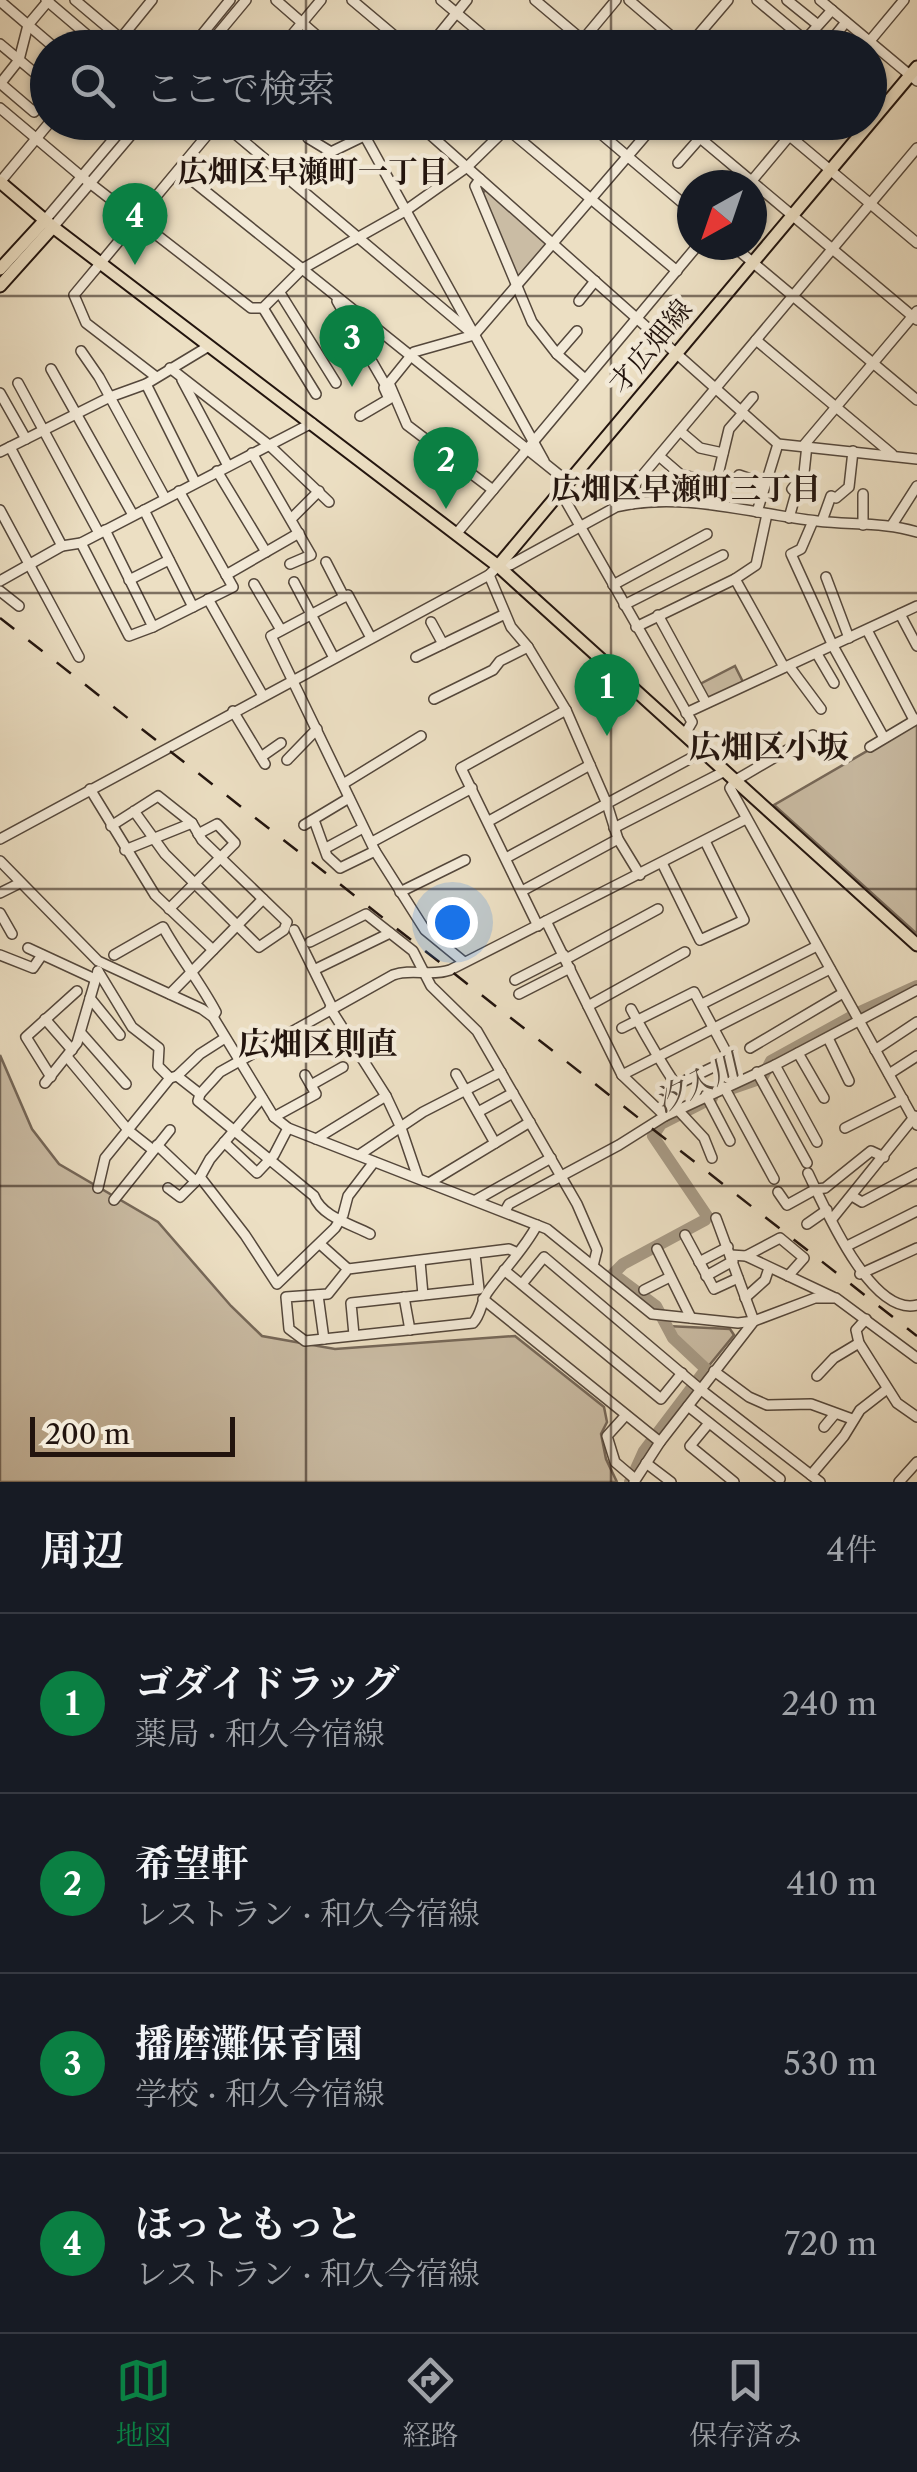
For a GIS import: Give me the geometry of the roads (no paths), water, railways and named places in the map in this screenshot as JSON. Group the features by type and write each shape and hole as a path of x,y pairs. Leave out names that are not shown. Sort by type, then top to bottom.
{"main road":[{"name":"才広畑線","path":"887,106 915,74"},
{"name":"才広畑線","path":"494,571 857,140"},
{"path":"0,182 456,533 494,571 684,734 917,945"},
{"path":"0,269 49,223"},
{"path":"0,286 49,223"}],"street":[{"path":"30,109 0,84 19,60 28,25 48,0 82,30"},
{"path":"75,0 111,30"},
{"path":"128,30 152,0"},
{"path":"205,30 230,0"},
{"path":"221,30 246,0"},
{"path":"276,0 309,30"},
{"path":"296,30 321,0"},
{"path":"352,0 388,30"},
{"path":"442,0 477,30"},
{"path":"442,30 467,0"},
{"path":"535,0 568,30"},
{"path":"595,30 616,0"},
{"path":"628,0 664,30"},
{"path":"702,30 728,0"},
{"path":"757,0 792,30"},
{"path":"787,0 818,25"},
{"path":"820,0 854,30"},
{"path":"879,30 904,0"},
{"path":"0,1 34,30"},
{"path":"813,30 832,10"},
{"path":"840,30 846,22"},
{"path":"0,44 30,69"},
{"path":"887,56 915,74"},
{"path":"0,108 30,133"},
{"path":"0,182 34,140"},
{"path":"38,140 251,308 263,308 302,269 405,211 467,168 492,140"},
{"path":"86,180 115,140"},
{"path":"49,223 125,140"},
{"path":"155,376 86,323 74,295 204,140"},
{"path":"242,140 474,335"},
{"path":"311,140 331,152 356,140"},
{"path":"366,140 530,445 564,486 580,526 686,713 692,726 684,734"},
{"path":"436,140 778,444 917,459"},
{"path":"523,140 676,271"},
{"path":"608,140 677,198"},
{"path":"360,416 390,399 384,388 414,352 474,335 643,140"},
{"path":"678,163 698,140"},
{"path":"702,140 736,170"},
{"path":"761,170 787,140"},
{"path":"795,140 917,243"},
{"path":"632,504 636,483 917,148"},
{"path":"178,170 408,357 530,445"},
{"path":"480,179 475,186 532,322 556,354 586,380"},
{"path":"767,196 915,316 806,445 804,473 792,488 796,493 789,518"},
{"path":"456,533 685,260"},
{"path":"751,260 917,400"},
{"path":"578,301 595,281"},
{"path":"280,294 336,383"},
{"path":"333,295 388,384 407,425 493,490"},
{"path":"263,308 316,394"},
{"path":"556,354 577,331"},
{"path":"756,340 894,456"},
{"path":"62,546 5,450 110,397 146,384 210,346"},
{"path":"81,351 165,498"},
{"path":"50,368 133,516"},
{"path":"170,368 269,445 329,502"},
{"path":"181,377 228,466"},
{"path":"18,383 153,626"},
{"path":"146,384 196,482"},
{"path":"0,393 26,439"},
{"path":"711,504 729,429 753,397"},
{"path":"0,581 62,546 80,543 312,423"},
{"path":"680,431 700,448 723,453"},
{"path":"636,627 756,565 765,484 778,444"},
{"path":"852,451 849,486 836,498 831,496 801,549 791,554 833,646 884,738"},
{"path":"252,453 311,555 290,564"},
{"path":"659,456 681,474 716,482"},
{"path":"217,471 266,552"},
{"path":"739,476 765,484"},
{"path":"892,525 917,486"},
{"path":"80,543 129,636 233,587 179,490"},
{"path":"291,519 318,492"},
{"path":"863,494 863,525"},
{"path":"0,839 616,507 711,504 789,518 892,525 917,532"},
{"path":"0,510 79,657"},
{"path":"144,510 192,607"},
{"path":"226,575 299,534"},
{"path":"613,585 707,534"},
{"path":"688,544 699,567"},
{"path":"624,605 723,555"},
{"path":"130,580 169,560"},
{"path":"326,562 344,597"},
{"path":"494,571 505,614 566,710 618,839 640,875"},
{"path":"826,577 850,638"},
{"path":"735,579 787,667 821,709"},
{"path":"294,582 334,658"},
{"path":"254,584 281,630"},
{"path":"0,591 20,606"},
{"path":"371,638 348,594 270,636 363,828 400,892 425,930 464,962"},
{"path":"208,599 263,696"},
{"path":"686,713 917,606"},
{"path":"416,657 505,614"},
{"path":"900,614 917,646"},
{"path":"658,616 706,703"},
{"path":"431,622 443,644"},
{"path":"866,630 916,720 870,746"},
{"path":"434,699 528,648"},
{"path":"817,654 834,682"},
{"path":"566,710 460,768 522,890 567,961 622,1075 665,1116"},
{"path":"233,711 263,760 281,743"},
{"path":"287,760 317,729"},
{"path":"807,1225 852,1196 916,1119 730,788 736,780 812,734"},
{"path":"343,784 421,736"},
{"path":"506,858 693,757 700,749"},
{"path":"489,822 590,765"},
{"path":"614,828 725,771"},
{"path":"349,798 309,823 326,848 326,856 340,868 472,788"},
{"path":"90,790 155,895 213,950"},
{"path":"111,826 134,811 158,796 192,823 219,857 287,922 284,930 260,947 164,854 134,811"},
{"path":"370,1234 316,1203 314,1196 198,1101 200,1094 220,1072 239,1060 393,975 442,972 746,819"},
{"path":"125,850 192,823"},
{"path":"170,909 234,842 217,824 198,834"},
{"path":"326,848 363,828"},
{"path":"522,890 618,839"},
{"path":"662,863 700,940 744,920 705,841"},
{"path":"0,860 97,970 127,1020 158,1048 157,1065 200,1094"},
{"path":"400,892 465,860"},
{"path":"0,894 20,882"},
{"path":"170,994 263,899"},
{"path":"519,994 567,961 658,909"},
{"path":"0,912 12,934"},
{"path":"310,942 366,914 418,956 431,986 476,1031 562,1176 596,1250 593,1266"},
{"path":"114,954 163,926 190,973 202,985 216,1012 213,1017"},
{"path":"294,930 331,1007 386,1096 418,1178"},
{"path":"318,968 390,933"},
{"path":"702,1004 817,946"},
{"path":"28,948 170,994 213,1017 274,1117 288,1128 547,1229 652,1314 738,1323 816,1298 836,1298"},
{"path":"588,1006 684,952"},
{"path":"0,955 33,968 42,955"},
{"path":"515,980 567,961"},
{"path":"622,1075 830,969"},
{"path":"78,992 26,1037 48,1080 82,1032 97,970"},
{"path":"504,1211 509,1204 665,1116 681,1114 828,1038 855,1014 917,990"},
{"path":"622,1028 637,1020 694,992 730,1059 676,1085 658,1057 637,1020 631,1010"},
{"path":"750,1048 843,993"},
{"path":"90,998 118,1032 127,1020"},
{"path":"65,1002 86,1019"},
{"path":"45,1019 129,1131 198,1179 245,1235 277,1284 340,1220 348,1196 374,1162"},
{"path":"875,1050 917,1022"},
{"path":"82,1032 126,1084"},
{"path":"98,1188 105,1158 174,1077 225,1038"},
{"path":"828,1038 849,1082"},
{"path":"798,1054 824,1098"},
{"path":"889,1074 917,1056"},
{"path":"774,1065 814,1138 794,1142"},
{"path":"274,1117 316,1094 308,1080 344,1067"},
{"path":"358,1155 423,1112 502,1072"},
{"path":"456,1074 494,1143"},
{"path":"760,1074 860,1274 898,1304 908,1308 917,1305"},
{"path":"726,1089 774,1180"},
{"path":"478,1112 513,1094"},
{"path":"316,1138 386,1096"},
{"path":"168,1188 180,1197 262,1098"},
{"path":"708,1099 730,1141"},
{"path":"846,1128 902,1099"},
{"path":"681,1114 704,1138 712,1158"},
{"path":"429,1182 530,1122"},
{"path":"224,1142 257,1173 288,1128"},
{"path":"114,1200 170,1130"},
{"path":"778,1192 787,1205 824,1188 871,1151 884,1157"},
{"path":"476,1200 551,1158"},
{"path":"852,1196 862,1202 917,1173"},
{"path":"846,1246 917,1211"},
{"path":"716,1218 754,1320"},
{"path":"518,1254 509,1249 348,1270 328,1294 286,1298 289,1328 305,1340 474,1323 484,1299 518,1254 537,1224"},
{"path":"685,1235 714,1289 738,1278"},
{"path":"746,1256 780,1238 804,1258 788,1276"},
{"path":"320,1244 348,1270"},
{"path":"860,1274 917,1248"},
{"path":"657,1249 691,1318"},
{"path":"354,1336 351,1302 479,1289 475,1254"},
{"path":"706,1276 730,1254"},
{"path":"699,1262 730,1254 746,1256 836,1298 917,1358"},
{"path":"522,1284 544,1258 700,1389 820,1482"},
{"path":"420,1260 423,1295"},
{"path":"746,1298 765,1280 769,1268"},
{"path":"504,1270 661,1399 682,1373"},
{"path":"644,1290 670,1276"},
{"path":"318,1295 324,1338"},
{"path":"404,1297 410,1330"},
{"path":"484,1299 660,1442"},
{"path":"866,1319 856,1330 859,1343 897,1403 917,1417"},
{"path":"626,1415 607,1436 615,1462 634,1480 754,1320"},
{"path":"818,1376 834,1358 859,1343"},
{"path":"714,1371 749,1397 768,1404 811,1404 852,1420"},
{"path":"810,1475 844,1436 852,1420 888,1389"},
{"path":"688,1406 779,1481 794,1462"},
{"path":"824,1427 834,1414"},
{"path":"709,1423 690,1446 734,1482"},
{"path":"898,1482 917,1462"},
{"path":"646,1463 671,1482"}],"waterway":[{"name":"汐入川","path":"730,1089 762,1078 771,1061 917,986"},
{"name":"汐入川","path":"630,1482 644,1451 706,1369 673,1338 656,1306 613,1274 623,1264 705,1220 707,1216 653,1136 661,1124 712,1098"}],"railway":[{"path":"0,618 917,1336"}],"place":[{"name":"ほっともっと","path":"135,265"},
{"name":"播磨灘保育園","path":"352,387"},
{"name":"希望軒","path":"446,509"},
{"name":"ゴダイドラッグ","path":"607,736"}],"district":[{"name":"広畑区早瀬町一丁目","path":"313,171"},
{"name":"広畑区早瀬町三丁目","path":"686,488"},
{"name":"広畑区小坂","path":"769,746"},
{"name":"広畑区則直","path":"318,1043"}]}
